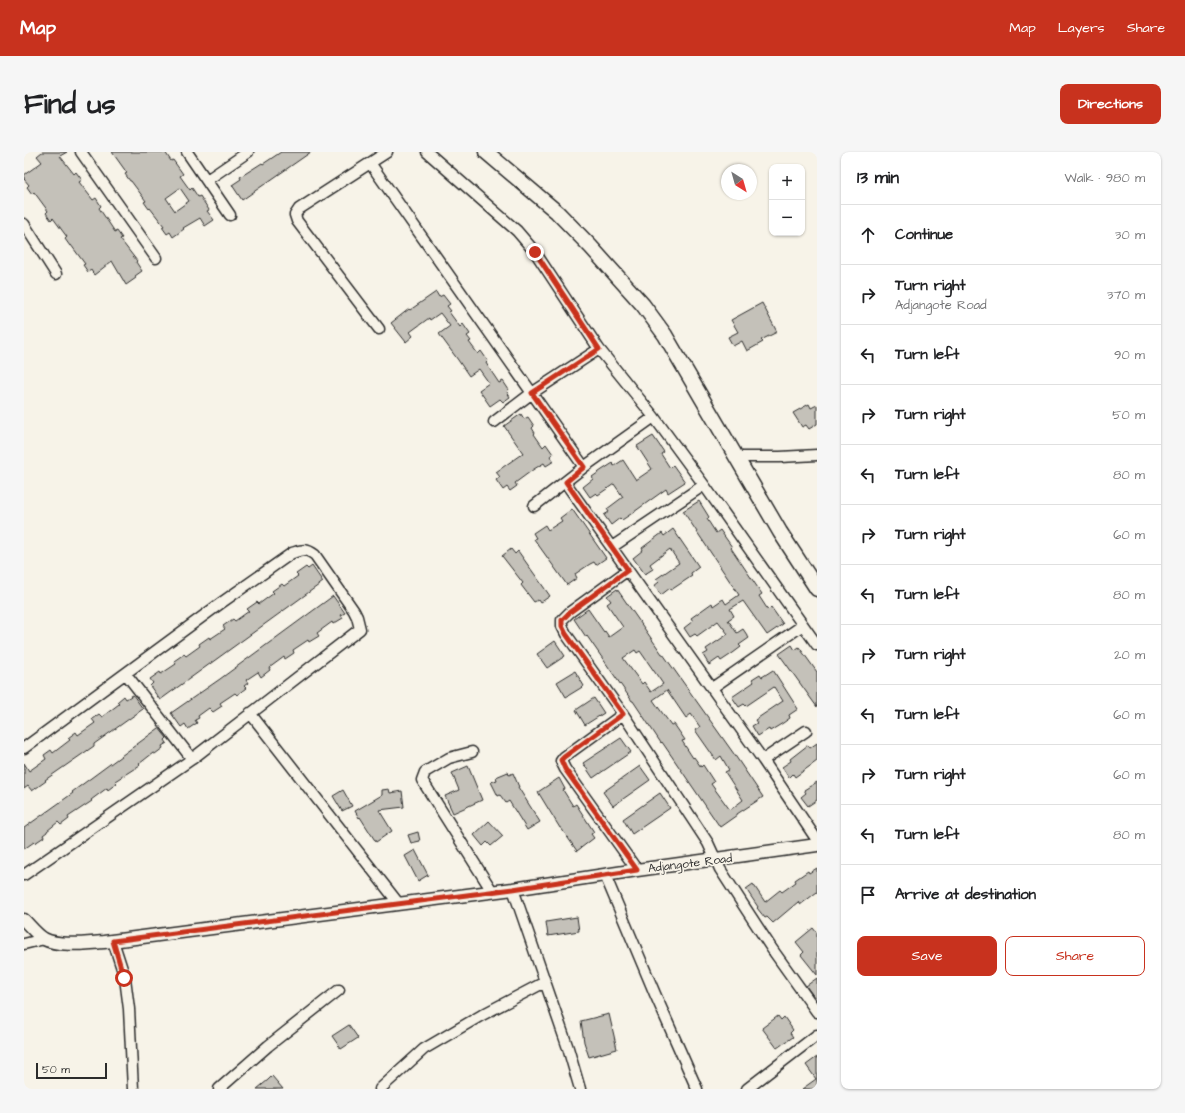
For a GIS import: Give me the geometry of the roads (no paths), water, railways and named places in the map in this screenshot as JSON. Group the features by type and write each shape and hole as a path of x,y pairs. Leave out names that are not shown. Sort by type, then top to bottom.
{"main road":[{"path":"486,152 557,212 644,305 665,335 780,532 817,590"}],"street":[{"path":"81,152 156,258"},
{"path":"187,152 230,215"},
{"path":"207,180 248,152"},
{"path":"379,329 297,222 295,215 299,209 387,152"},
{"path":"427,152 517,231 535,252 599,349 654,417 817,645"},
{"path":"370,163 584,467"},
{"path":"24,224 56,274"},
{"path":"494,422 532,393 599,349"},
{"path":"534,506 584,467 654,417"},
{"path":"736,457 817,455"},
{"path":"566,482 763,760 817,840"},
{"path":"612,547 704,485"},
{"path":"24,748 221,603 292,553 302,550 309,550 315,555 357,617 360,629 192,759 24,875"},
{"path":"628,570 570,612 562,620 562,626 566,634 623,714 708,843 720,869 772,949 817,1012"},
{"path":"712,688 803,625"},
{"path":"126,674 192,759"},
{"path":"250,713 399,904"},
{"path":"623,714 561,760 565,769 637,870"},
{"path":"763,760 806,730"},
{"path":"472,752 449,758 425,772 422,780 492,891"},
{"name":"Adjangote Road","path":"24,920 44,939 60,944 113,941 513,889 817,845"},
{"path":"605,875 697,1089"},
{"path":"513,889 568,1048 580,1089"},
{"path":"24,944 44,939"},
{"path":"113,941 124,978 129,1009 133,1089"},
{"path":"380,1089 424,1049 482,1015 545,982"},
{"path":"219,1089 268,1046 339,990"},
{"path":"747,1089 817,1035"}]}
